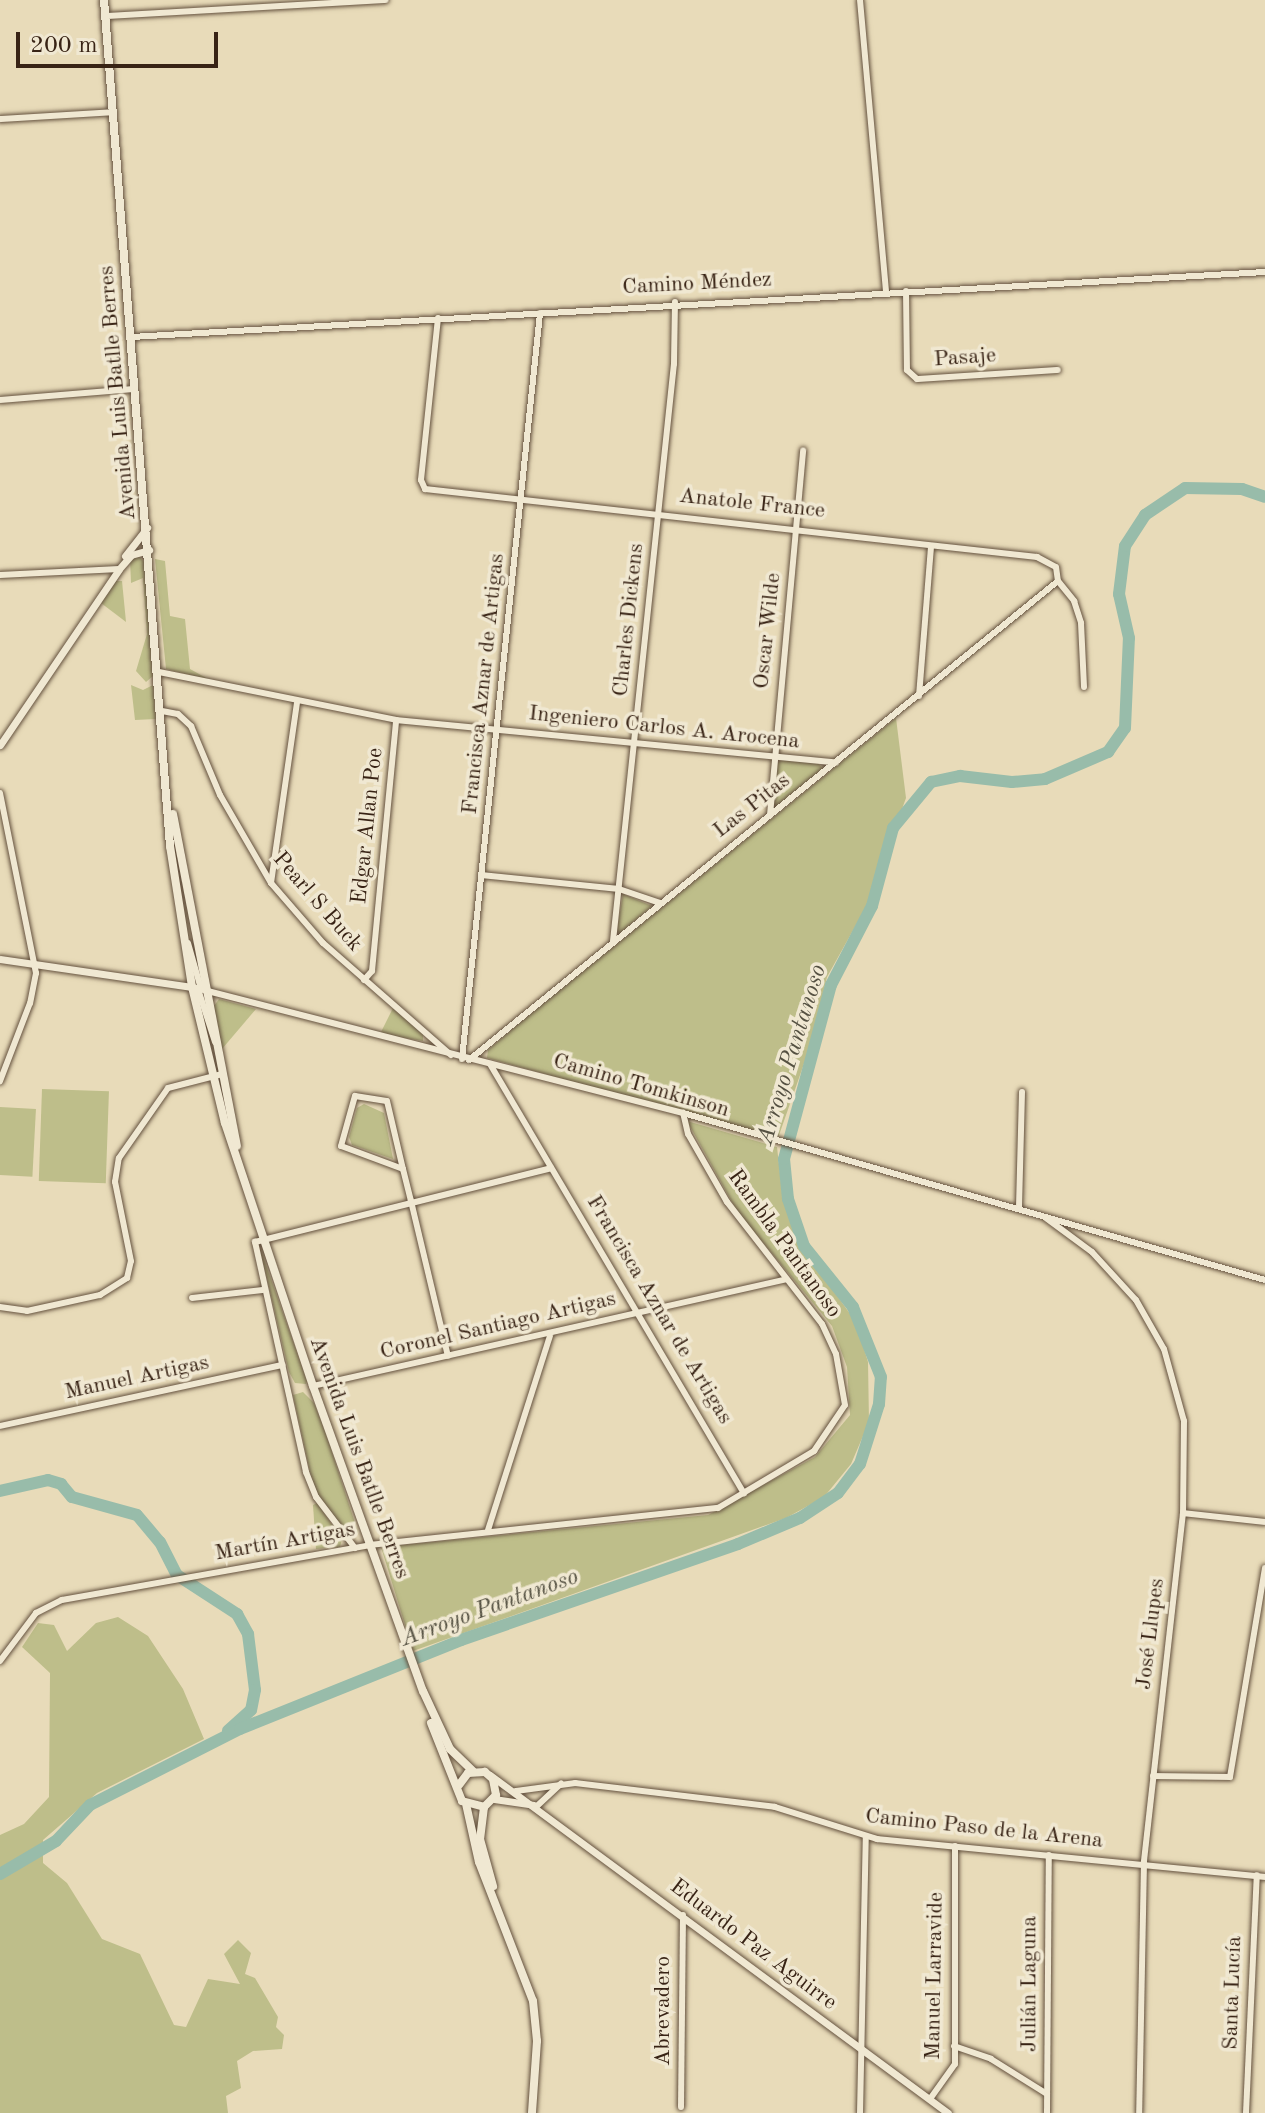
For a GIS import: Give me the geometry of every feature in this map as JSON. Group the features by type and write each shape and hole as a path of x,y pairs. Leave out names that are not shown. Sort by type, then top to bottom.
{"main road":[{"name":"Avenida Luis Batlle Berres","path":"104,0 167,783 183,933 215,1042 217,1075"},
{"name":"Avenida Luis Batlle Berres","path":"167,783 199,988 246,1190 313,1386 459,1785"},
{"name":"Avenida Luis Batlle Berres","path":"423,1691 450,1749 473,1771"},
{"path":"496,1902 480,1839 484,1807 494,1799 496,1789 490,1775 473,1771 459,1785 479,1862 496,1902 536,2020 532,2113"},
{"path":"466,1804 484,1807"}],"street":[{"path":"106,16 386,0"},
{"path":"860,0 886,292"},
{"path":"0,119 113,112"},
{"name":"Camino Méndez","path":"131,337 675,302 1265,272"},
{"name":"Pasaje","path":"906,291 907,370 917,379 1058,370"},
{"name":"Charles Dickens","path":"613,941 674,364 675,302"},
{"name":"Francisca Aznar de Artigas","path":"466,1059 481,875 499,730 540,313"},
{"name":"Anatole France","path":"438,318 421,480 425,489 798,527 1037,557 1056,567 1058,581"},
{"path":"0,400 134,389"},
{"name":"Oscar Wilde","path":"770,815 803,450"},
{"path":"0,745 147,528"},
{"path":"919,696 931,546"},
{"path":"0,575 119,569 131,555 149,550"},
{"path":"1058,581 1074,601 1081,623 1084,687"},
{"name":"Las Pitas","path":"466,1059 1058,581"},
{"name":"Ingeniero Carlos A. Arocena","path":"159,672 297,703 396,720 836,762"},
{"path":"271,883 297,703"},
{"name":"Pearl S Buck","path":"162,711 178,714 191,726 220,795 271,883 323,943 452,1056"},
{"name":"Edgar Allan Poe","path":"364,980 372,971 396,720"},
{"path":"0,793 34,965 30,1003 0,1081"},
{"path":"481,875 619,889 660,903"},
{"name":"Camino Tomkinson","path":"0,959 199,988 452,1056 683,1113 777,1143 1019,1207 1115,1240 1265,1280"},
{"name":"Francisca Aznar de Artigas","path":"490,1064 744,1494"},
{"path":"0,1307 27,1311 85,1299 114,1290 127,1278 131,1261 115,1182 119,1158 168,1088 217,1075"},
{"path":"1019,1207 1022,1092"},
{"path":"403,1169 341,1146 355,1096 387,1101 448,1356"},
{"name":"Rambla Pantanoso","path":"683,1113 688,1134 727,1202 829,1336 845,1405 814,1451 744,1494"},
{"path":"262,1237 551,1168"},
{"name":"José Llupes","path":"1040,1214 1120,1280 1164,1349 1184,1421 1183,1513 1144,1862 1139,2113"},
{"name":"Avenida Luis Batlle Berres","path":"262,1237 255,1249 310,1484 355,1548"},
{"name":"Coronel Santiago Artigas","path":"313,1386 550,1336 785,1280"},
{"path":"192,1298 263,1290"},
{"path":"488,1530 550,1336"},
{"name":"Manuel Artigas","path":"0,1426 282,1365"},
{"name":"Martín Artigas","path":"0,1661 42,1608 176,1579 370,1545 488,1530 718,1508 744,1494"},
{"path":"1183,1513 1265,1522"},
{"path":"1153,1776 1230,1777 1265,1568"},
{"path":"490,1775 537,1806"},
{"path":"537,1806 561,1784"},
{"name":"Camino Paso de la Arena","path":"516,1791 561,1784 775,1807 866,1837 1144,1862 1261,1876"},
{"path":"494,1799 537,1806"},
{"name":"Eduardo Paz Aguirre","path":"537,1806 948,2113"},
{"path":"860,2113 866,1837"},
{"name":"Manuel Larravide","path":"930,2099 954,2066 955,1846"},
{"name":"Julián Laguna","path":"1047,2113 1049,1855"},
{"name":"Santa Lucía","path":"1246,2113 1261,1876"},
{"name":"Abrevadero","path":"681,2107 683,1915"},
{"path":"954,2046 991,2059 1047,2094"}],"green space":[{"path":"138,555 144,562 153,676 146,682 136,671 147,634 143,578 131,583 130,559"},
{"path":"155,559 165,561 170,616 185,619 190,669 210,680 166,669"},
{"path":"115,581 122,581 126,622 101,603"},
{"path":"131,685 143,690 153,685 156,719 135,720"},
{"path":"896,718 906,798 866,907 827,977 813,1038 778,1138 487,1058 488,1050 521,1022"},
{"path":"783,759 817,762 823,769 774,808 776,763"},
{"path":"623,894 652,906 619,934 617,930"},
{"path":"219,999 256,1009 222,1049 214,1006"},
{"path":"393,1008 423,1033 423,1041 380,1034"},
{"path":"42,1089 109,1091 106,1183 39,1181"},
{"path":"364,1104 384,1113 393,1159 352,1145 349,1137 357,1108"},
{"path":"0,1107 36,1109 32,1177 0,1175"},
{"path":"687,1121 777,1147 783,1200 796,1239 856,1322 868,1362 869,1422 851,1464 824,1497 786,1518 413,1651 381,1547 708,1515 815,1457 850,1415 847,1367 832,1326 737,1211"},
{"path":"259,1245 306,1384 295,1383 289,1372"},
{"path":"303,1392 314,1403 326,1434 358,1532 353,1539 318,1497 312,1481 293,1395"},
{"path":"317,1503 342,1539 340,1547 316,1549 313,1505"},
{"path":"118,1617 148,1636 183,1689 204,1739 97,1793 43,1840 43,1863 67,1883 102,1939 140,1954 174,2025 186,2027 208,1979 240,1984 224,1954 238,1940 251,1953 245,1974 255,1978 278,2017 276,2027 284,2035 282,2049 253,2051 237,2061 241,2088 226,2096 228,2113 0,2113 0,1835 24,1824 49,1797 50,1673 22,1647 38,1623 54,1625 67,1651 96,1623"}],"waterway":[{"name":"Arroyo Pantanoso","path":"0,1874 56,1841 90,1805 240,1729 461,1640 738,1544 800,1518 838,1493 860,1464 879,1404 881,1377 853,1307 804,1246 788,1199 784,1159 831,985 872,906 893,828 931,782 960,776 1012,782 1045,779 1108,752 1125,728 1129,638 1119,594 1125,546 1145,515 1185,488 1242,489 1265,497"},
{"path":"0,1491 48,1480 61,1484 72,1497 137,1515 160,1542 177,1575 237,1614 248,1634 255,1690 251,1710 228,1731"}]}
